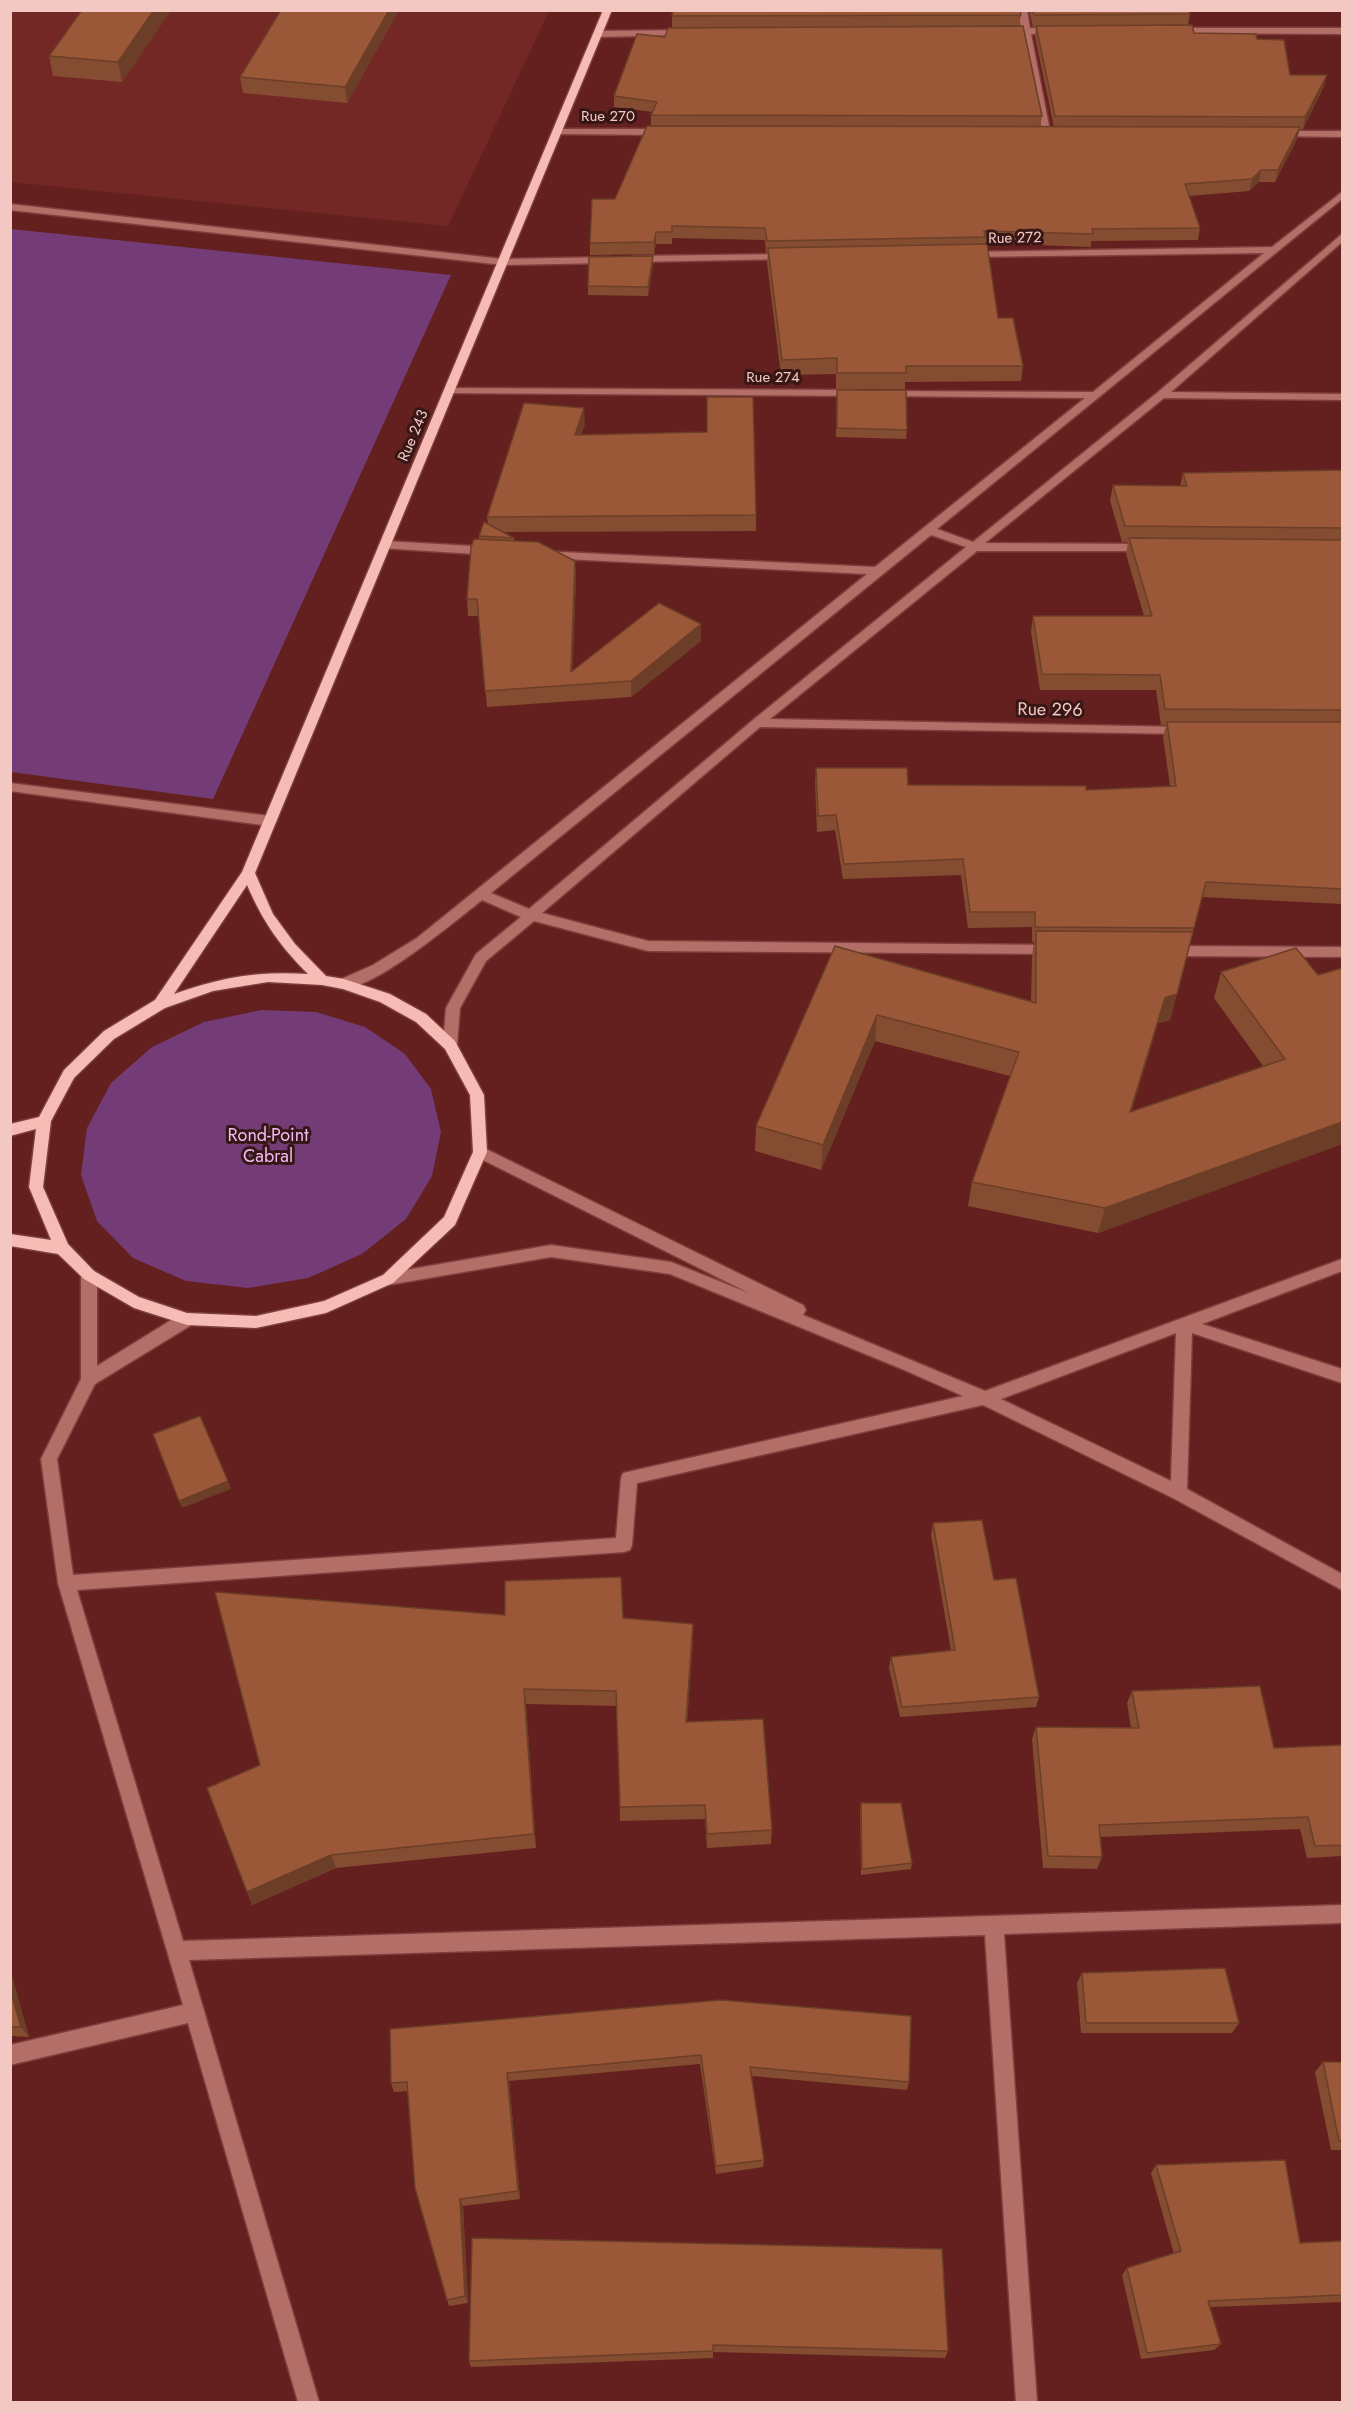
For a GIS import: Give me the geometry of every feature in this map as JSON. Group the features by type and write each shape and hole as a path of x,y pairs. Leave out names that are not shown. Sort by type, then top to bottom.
{"main road":[{"name":"Rue 243","path":"160,1004 248,873 608,10"},
{"path":"248,873 267,916 290,948 322,980"},
{"path":"268,977 322,980 344,984 385,998 421,1018 450,1046 477,1095 480,1152 450,1221 388,1279 326,1307 256,1322 187,1319 134,1302 89,1275 62,1248 36,1187 44,1121 69,1074 109,1035 160,1004 212,986 268,977"},
{"path":"10,1130 44,1121"},
{"path":"10,1240 62,1248"}],"street":[{"path":"1022,10 1048,134"},
{"path":"990,31 1061,31"},
{"path":"1166,31 1342,31"},
{"path":"598,34 693,33"},
{"name":"Rue 270","path":"557,132 677,132"},
{"path":"1036,134 1060,134"},
{"path":"1272,134 1342,134"},
{"path":"344,984 378,969 413,946 481,894 1342,195"},
{"path":"10,207 503,262 799,257"},
{"path":"450,1046 453,1008 481,958 757,723 1161,395 1342,237"},
{"path":"1327,249 1342,249"},
{"name":"Rue 272","path":"954,255 1276,250"},
{"name":"Rue 274","path":"449,391 868,393"},
{"path":"880,393 1096,395"},
{"path":"1161,395 1342,397"},
{"path":"929,530 975,547 1165,549"},
{"path":"385,545 502,551"},
{"path":"537,553 877,571"},
{"name":"Rue 296","path":"757,723 1192,731"},
{"path":"10,787 270,821"},
{"path":"481,894 530,915 648,945 1067,950"},
{"path":"1151,951 1342,952"},
{"path":"480,1152 908,1364"},
{"path":"388,1279 551,1251 671,1268 908,1364 984,1398 1179,1493 1342,1582"},
{"path":"66,1583 624,1545 629,1478 984,1398 1342,1265"},
{"path":"89,1275 89,1379 49,1459 66,1583 177,1951 309,2403"},
{"path":"89,1379 187,1319"},
{"path":"1184,1324 1342,1376"},
{"path":"1179,1493 1184,1324"},
{"path":"177,1951 1342,1914"},
{"path":"994,1925 1027,2403"},
{"path":"10,2055 195,2012"}],"shaded area":[{"path":"10,11 549,11 448,226 11,182"}],"green space":[{"path":"11,229 451,275 213,799 11,772"},
{"name":"Rond-Point Cabral","path":"262,1010 316,1012 365,1027 405,1054 431,1089 441,1132 432,1176 406,1219 362,1254 308,1278 248,1288 186,1281 133,1258 97,1221 81,1175 87,1128 111,1083 152,1047 204,1022"}],"building":[{"path":"82,10 154,10 118,62 49,56"},
{"path":"281,10 389,10 345,87 240,77"},
{"path":"673,10 1020,10 1021,15 672,16"},
{"path":"1033,10 1189,10 1190,14 1034,15"},
{"path":"1192,25 1194,33 1256,34 1257,39 1284,40 1290,75 1327,75 1305,117 1055,116 1036,26"},
{"path":"1023,26 1042,116 651,115 657,102 614,96 637,34 665,37 668,28"},
{"path":"647,126 1300,127 1278,170 1261,170 1252,179 1185,184 1200,228 1092,229 1093,234 984,231 985,237 767,241 765,228 672,226 672,232 656,232 654,242 590,243 592,199 615,199"},
{"path":"987,244 998,318 1013,318 1023,366 906,366 906,373 837,373 837,358 782,360 768,248"},
{"path":"653,256 648,287 588,286 589,257"},
{"path":"837,390 906,390 907,430 837,428"},
{"path":"707,397 753,397 756,515 487,517 524,403 584,408 575,435 707,432"},
{"path":"1342,470 1342,528 1125,526 1113,485 1187,486 1183,473"},
{"path":"484,522 514,538 479,536"},
{"path":"1129,538 1342,540 1342,710 1165,709 1160,675 1042,674 1033,616 1152,616"},
{"path":"474,539 538,542 575,561 571,672 659,603 701,624 631,681 485,691 477,599 467,599 471,547"},
{"path":"1167,722 1342,722 1342,889 1206,882 1194,928 1035,927 1035,912 970,912 963,859 844,864 836,815 818,816 816,768 907,768 908,785 1086,786 1086,790 1176,786"},
{"path":"1036,931 1193,932 1177,994 1165,998 1130,1112 1285,1059 1221,972 1296,948 1318,975 1342,968 1342,1122 1105,1208 972,1182 1019,1052 877,1015 823,1145 756,1126 835,946 1036,1003"},
{"path":"200,1416 228,1481 179,1501 153,1434"},
{"path":"982,1520 994,1580 1016,1578 1039,1697 902,1707 891,1657 955,1650 933,1523"},
{"path":"621,1577 623,1618 693,1624 686,1722 763,1719 772,1830 707,1834 705,1805 620,1807 616,1691 524,1689 534,1834 331,1855 247,1892 207,1788 260,1765 215,1592 505,1615 505,1581"},
{"path":"1260,1686 1274,1748 1342,1745 1342,1845 1315,1846 1308,1817 1099,1825 1102,1857 1048,1856 1036,1727 1139,1728 1132,1691"},
{"path":"861,1803 901,1803 912,1863 862,1869"},
{"path":"1225,1968 1239,2023 1086,2023 1082,1973"},
{"path":"10,1989 21,2027 10,2027"},
{"path":"721,2000 911,2016 909,2082 750,2067 764,2160 716,2166 701,2055 507,2073 518,2191 460,2199 465,2296 447,2300 415,2188 407,2082 391,2083 390,2029"},
{"path":"1323,2062 1342,2062 1342,2141 1339,2141"},
{"path":"1285,2160 1300,2243 1342,2241 1342,2295 1208,2301 1221,2344 1147,2353 1127,2268 1181,2251 1156,2165"},
{"path":"472,2238 942,2249 948,2351 713,2345 713,2351 469,2361"}]}
